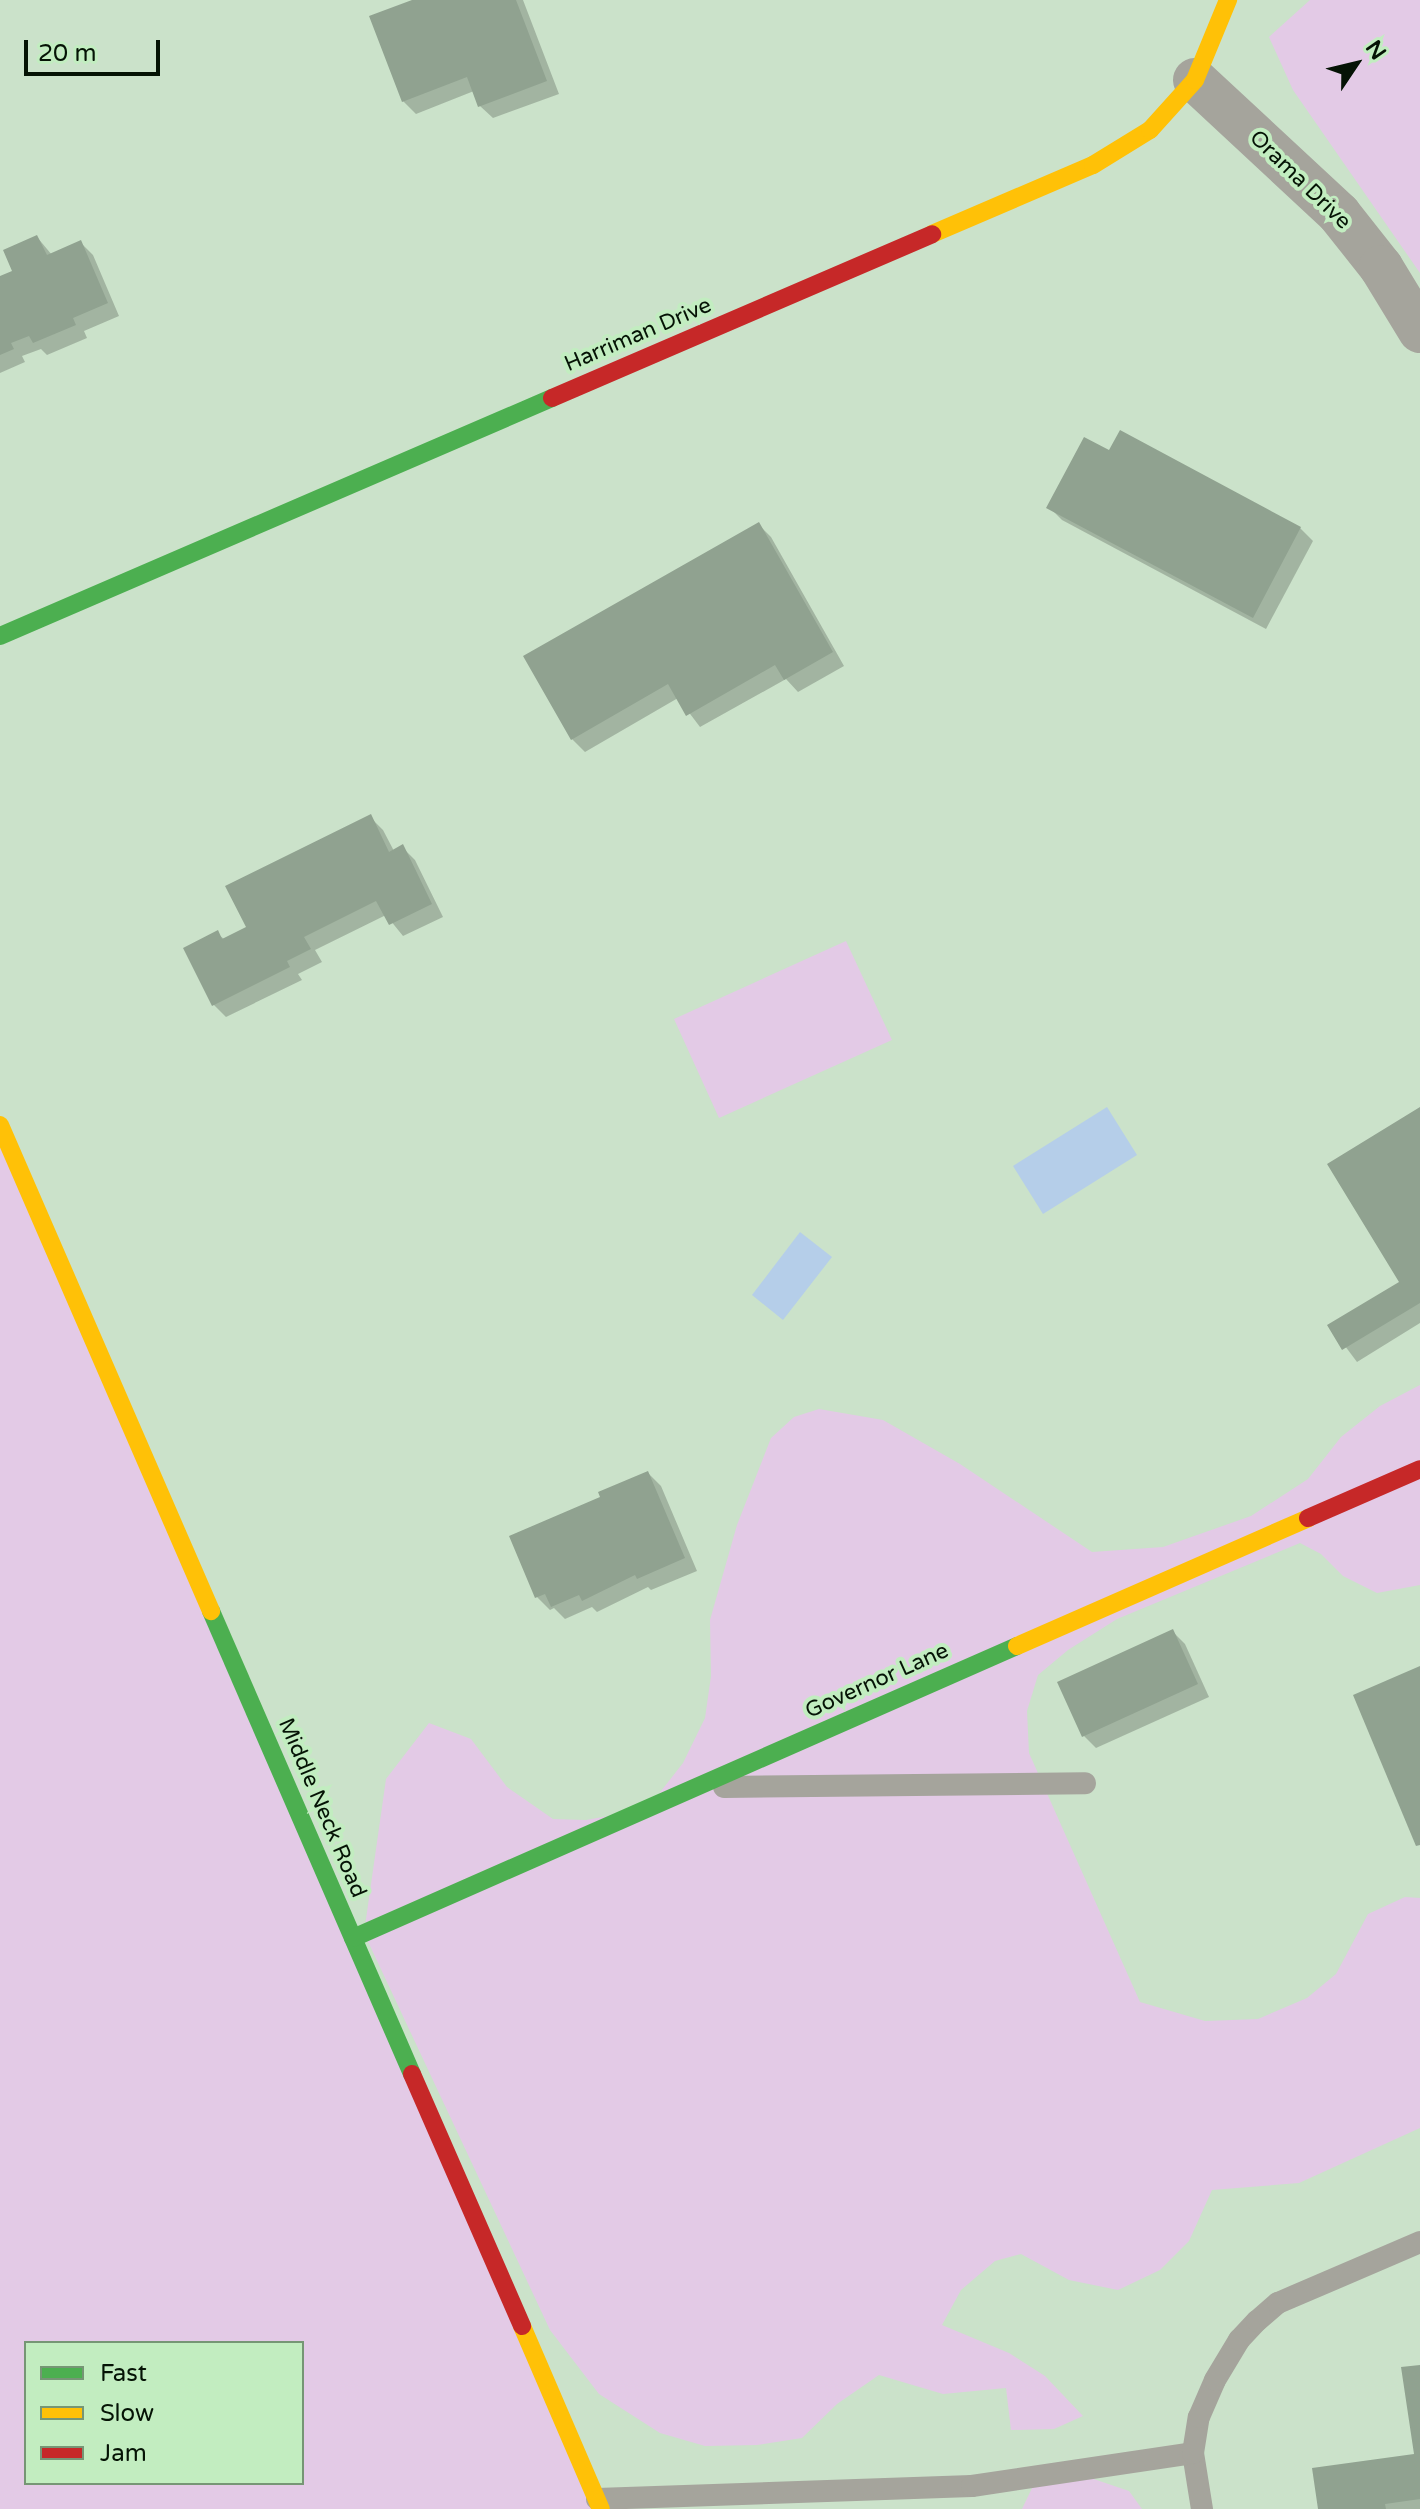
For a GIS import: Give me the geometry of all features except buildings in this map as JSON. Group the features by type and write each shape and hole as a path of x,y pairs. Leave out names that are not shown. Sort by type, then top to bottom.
{"street":[{"name":"Harriman Drive","path":"0,636 1093,165 1150,130 1195,80 1228,0"},
{"name":"Orama Drive","path":"1195,80 1339,214 1381,267 1420,331"},
{"name":"Middle Neck Road","path":"0,1125 8,1167 353,1938 599,2504"},
{"name":"Governor Lane","path":"353,1938 1420,1469"}],"lane":[{"path":"695,1788 1085,1783"},
{"path":"1202,2509 1193,2453 1199,2417 1215,2380 1239,2340 1278,2303 1420,2242"},
{"path":"599,2504 972,2486 1193,2453"}],"shaded area":[{"path":"1310,0 1420,0 1420,273 1293,90 1269,37"},
{"path":"846,941 892,1040 719,1118 674,1019"},
{"path":"0,1118 601,2509 0,2509"},
{"path":"1420,1385 1420,1585 1377,1593 1343,1576 1321,1554 1300,1543 1117,1619 1068,1650 1038,1675 1027,1711 1029,1753 1140,2002 1205,2021 1258,2019 1307,1998 1336,1974 1368,1914 1405,1897 1420,1898 1420,2128 1299,2183 1212,2190 1189,2241 1160,2270 1118,2290 1069,2280 1021,2254 995,2261 961,2290 942,2325 1009,2353 1045,2376 1083,2416 1054,2429 1011,2430 1006,2388 943,2394 879,2375 837,2404 802,2438 757,2445 705,2446 660,2433 599,2394 550,2330 364,1933 386,1779 429,1723 471,1739 507,1787 553,1819 586,1820 647,1809 683,1763 705,1718 711,1676 710,1620 737,1525 771,1438 794,1417 819,1409 883,1420 960,1464 1092,1552 1163,1547 1251,1516 1308,1479 1341,1437 1380,1406"},
{"path":"1070,2471 1129,2491 1142,2509 1022,2509 1032,2488 1045,2475"}],"water":[{"path":"1107,1107 1137,1155 1043,1214 1013,1166"},
{"path":"800,1232 832,1257 783,1320 752,1295"}],"traffic: fast":[{"path":"0,636 552,398"},
{"path":"211,1611 412,2074"},
{"path":"353,1938 1017,1646"}],"traffic: slow":[{"path":"932,234 1093,165 1150,130 1195,80 1228,0"},
{"path":"0,1125 211,1611"},
{"path":"1017,1646 1308,1518"},
{"path":"522,2326 601,2509"}],"traffic: jam":[{"path":"552,398 932,234"},
{"path":"1308,1518 1420,1469"},
{"path":"412,2074 522,2326"}]}
